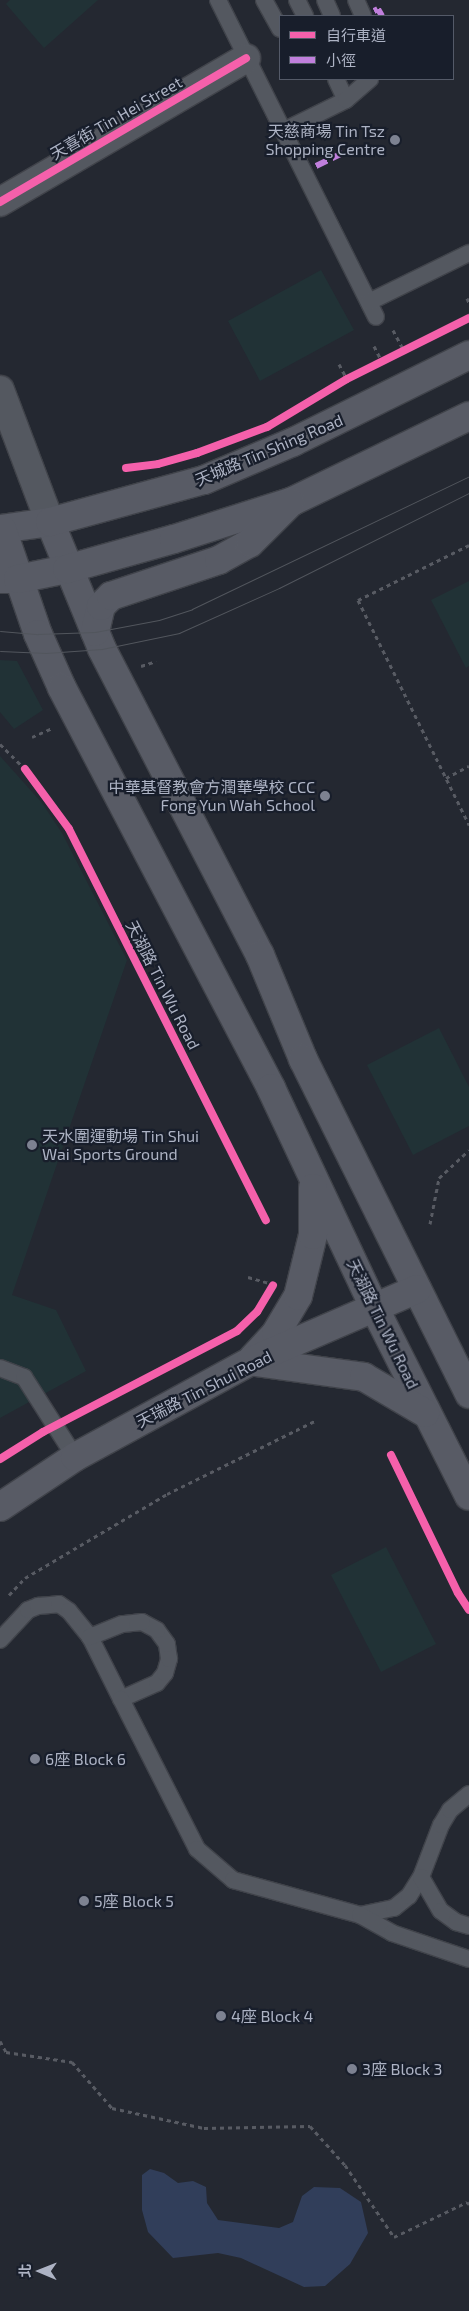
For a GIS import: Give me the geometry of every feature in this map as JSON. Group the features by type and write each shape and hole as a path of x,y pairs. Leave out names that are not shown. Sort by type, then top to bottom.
{"main road":[{"name":"天城路 Tin Shing Road","path":"1,526 50,522 204,480 243,464 469,355"},
{"path":"9,579 67,569 174,539 293,501 469,416"},
{"path":"95,632 101,606 111,596 219,560 250,543 293,501"},
{"path":"50,522 67,569 95,632 260,955 303,1059 469,1394"},
{"name":"天湖路 Tin Wu Road","path":"1,526 9,579 62,688 271,1088 374,1309 469,1496"},
{"path":"251,1362 276,1333 298,1296 314,1236 311,1174"},
{"name":"天瑞路 Tin Shui Road","path":"0,1507 75,1457 251,1362 417,1290"},
{"path":"251,1362 364,1377 428,1415"}],"street":[{"name":"天喜街 Tin Hei Street","path":"0,202 246,58"},
{"path":"0,390 50,522"}],"lane":[{"path":"218,0 376,317"},
{"path":"264,0 279,27"},
{"path":"297,0 304,15"},
{"path":"325,0 332,15"},
{"path":"356,0 363,15"},
{"path":"336,80 346,100"},
{"path":"283,131 346,100 369,80"},
{"path":"369,302 469,253"},
{"path":"0,1368 24,1377 75,1457"},
{"path":"0,1640 28,1610 49,1604 59,1604 69,1611 90,1637 197,1849 233,1880 360,1915 392,1933 469,1958"},
{"path":"90,1637 122,1624 142,1622 157,1630 167,1644 169,1659 161,1678 156,1684 121,1699"},
{"path":"360,1915 394,1908 408,1896 421,1877 441,1825 450,1810 469,1794"},
{"path":"421,1877 442,1910 456,1922 469,1926"}],"path":[{"path":"467,298 469,303"},
{"path":"396,335 404,351"},
{"path":"374,346 382,362"},
{"path":"339,364 346,379 339,384"},
{"path":"469,545 358,600 469,825"},
{"path":"0,744 25,769 30,777"},
{"path":"446,778 469,766"},
{"path":"430,1224 439,1178 469,1150"},
{"path":"248,1277 272,1288"},
{"path":"6,1598 25,1578 167,1494 315,1421"},
{"path":"0,2041 6,2052 72,2062 112,2108 204,2128 310,2126 345,2166 394,2237 467,2202 469,2204"}],"shaded area":[{"path":"10,0 98,0 44,48 6,4"},
{"path":"321,270 354,330 260,381 228,321"},
{"path":"469,581 469,666 466,668 431,600"},
{"path":"0,660 17,661 43,710 14,729 0,712"},
{"name":"天水圍運動場 Tin Shui Wai Sports Ground","path":"0,756 42,803 62,833 127,960 12,1295 56,1310 86,1371 0,1418"},
{"path":"439,1028 469,1087 469,1126 413,1155 367,1065"},
{"path":"386,1547 436,1644 381,1672 331,1575"}],"water":[{"path":"150,2169 164,2173 178,2183 193,2181 206,2187 207,2203 218,2220 279,2228 293,2222 302,2196 314,2187 340,2188 361,2202 368,2233 350,2264 325,2286 304,2287 241,2258 218,2253 173,2258 148,2232 142,2210 142,2175"}],"tram line":[{"path":"0,631 38,634 95,632 159,620 192,609 469,476"},
{"path":"0,651 46,653 102,649 179,633 279,588 469,493"}],"marked path":[{"path":"374,11 378,9 381,15"},
{"path":"316,166 347,151"}],"cycle path":[{"path":"0,202 246,58"},
{"path":"126,468 158,464 197,453 267,427 347,379 469,318"},
{"path":"25,769 69,829 266,1220"},
{"path":"0,1459 43,1432 237,1331 257,1312 273,1285"},
{"path":"391,1455 458,1593 469,1610"}],"place":[{"name":"天慈商場 Tin Tsz Shopping Centre","path":"395,140"},
{"name":"中華基督教會方潤華學校 CCC Fong Yun Wah School","path":"325,796"},
{"name":"天水圍運動場 Tin Shui Wai Sports Ground","path":"32,1145"},
{"name":"6座 Block 6","path":"35,1759"},
{"name":"5座 Block 5","path":"84,1901"},
{"name":"4座 Block 4","path":"221,2016"},
{"name":"3座 Block 3","path":"352,2069"}]}
